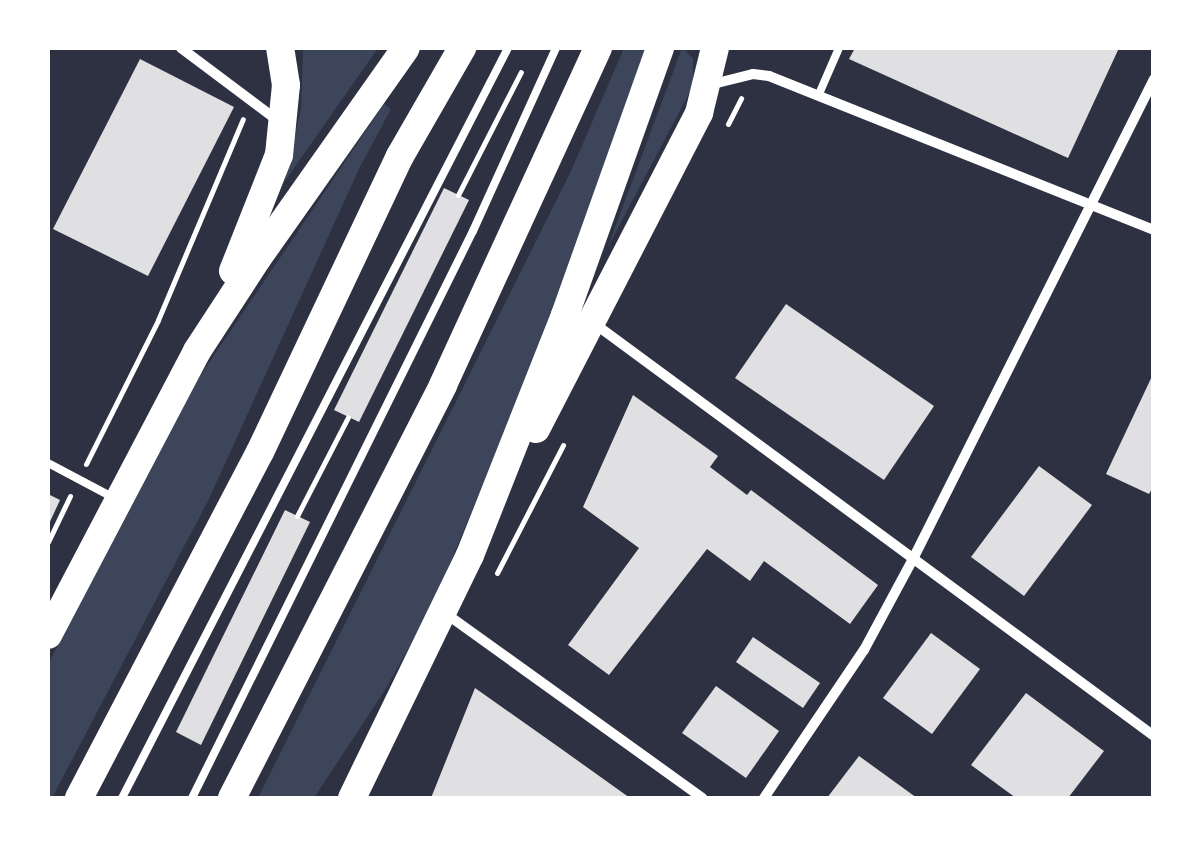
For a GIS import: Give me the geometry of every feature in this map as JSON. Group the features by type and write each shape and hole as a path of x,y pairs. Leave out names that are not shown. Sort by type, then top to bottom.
{"highway":[{"path":"49,628 197,351 264,200 278,155 286,86 280,48"},
{"path":"197,351 256,258 406,48"},
{"path":"79,798 260,452 400,156 462,48"},
{"path":"232,798 443,385 598,48"},
{"path":"352,798 470,555 565,315 660,48"},
{"path":"470,555 699,113 715,48"},
{"path":"330,798 406,688"}],"street":[{"path":"180,48 282,124"},
{"path":"708,86 754,74 819,94 1154,230"},
{"path":"764,798 864,650 1154,79"},
{"path":"593,322 1154,736"},
{"path":"445,612 702,798"}],"lane":[{"path":"122,798 508,48"},
{"path":"192,798 473,231 556,48"},
{"path":"819,94 839,48"},
{"path":"48,463 118,500"}],"path":[{"path":"458,195 525,64"},
{"path":"48,542 158,320 251,100"},
{"path":"296,516 348,417"},
{"path":"494,578 564,442"}],"shaded area":[{"path":"303,48 378,48 285,181 301,109"},
{"path":"624,48 646,48 532,365 432,607 385,690 314,798 258,798 571,171"},
{"path":"682,48 693,58 693,86 607,249"},
{"path":"384,104 391,109 359,169 208,501 52,798 48,798 48,664 200,376"}],"building":[{"path":"855,48 1119,48 1068,158 849,59"},
{"path":"140,59 234,107 148,276 53,229"},
{"path":"444,188 469,200 359,422 334,410"},
{"path":"786,304 934,406 884,480 735,378"},
{"path":"1154,372 1154,485 1149,494 1106,474"},
{"path":"633,395 718,456 710,467 747,495 751,490 878,585 850,624 764,561 750,581 707,549 609,675 568,645 639,548 583,507"},
{"path":"1039,466 1092,505 1024,596 971,557"},
{"path":"48,494 60,500 48,526"},
{"path":"285,510 310,522 201,745 176,732"},
{"path":"931,633 980,669 932,734 883,698"},
{"path":"753,637 820,683 803,708 736,662"},
{"path":"716,686 779,731 746,778 682,733"},
{"path":"475,688 560,748 630,798 431,798"},
{"path":"1026,693 1104,751 1068,798 1016,798 971,765"},
{"path":"859,756 917,798 827,798"}]}
